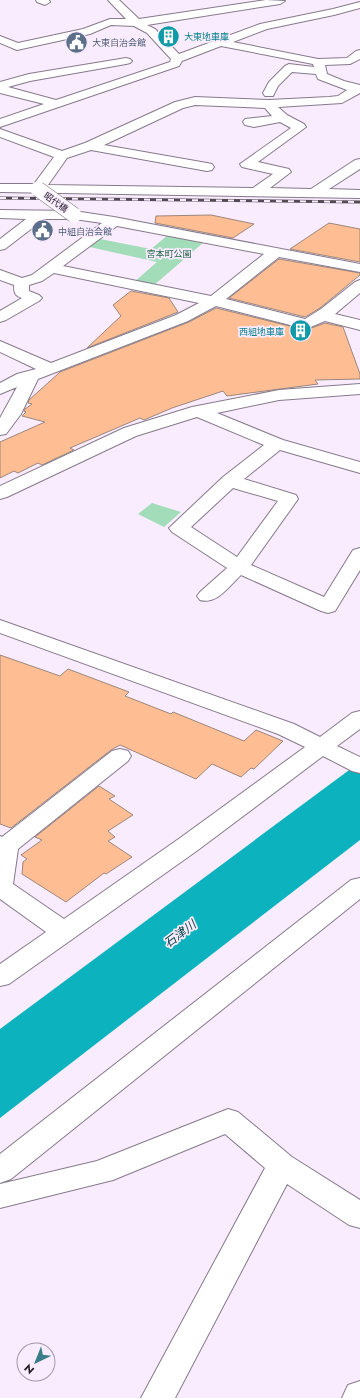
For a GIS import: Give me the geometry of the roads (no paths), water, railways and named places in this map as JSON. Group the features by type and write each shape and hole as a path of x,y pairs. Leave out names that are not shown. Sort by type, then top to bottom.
{"street":[{"path":"113,0 136,23 151,31 177,59"},
{"path":"155,20 183,8 225,0"},
{"path":"0,39 17,47 86,32 110,22 136,23 280,1"},
{"path":"0,123 175,64 177,59 264,26 334,12 360,5"},
{"path":"220,42 304,58 319,67 322,76 328,80 359,89"},
{"path":"112,53 150,72"},
{"path":"256,192 284,172 247,164 300,127 281,118 272,110 269,98 273,85 289,68 319,67 350,61 360,53"},
{"path":"0,88 29,78 126,61"},
{"path":"0,88 57,104"},
{"path":"38,189 62,155 90,146 179,105 195,101 269,98 329,101 342,99 359,89"},
{"path":"249,122 254,123 281,118"},
{"path":"0,133 62,155"},
{"path":"90,146 207,167"},
{"path":"314,193 360,163"},
{"path":"0,188 360,194"},
{"name":"昭代橋","path":"38,189 74,215"},
{"path":"0,214 74,215 114,221 360,268"},
{"path":"0,246 40,215"},
{"path":"0,275 22,283 37,278 114,221"},
{"path":"0,389 23,378 32,376 182,318 214,301 276,252"},
{"path":"52,268 214,301 306,324 313,322 357,290"},
{"path":"0,318 34,298 22,293 22,283"},
{"path":"322,316 360,325"},
{"path":"0,346 50,369"},
{"path":"0,430 12,414 20,396 32,376"},
{"path":"0,493 130,432 198,411 279,395 360,389"},
{"path":"198,411 277,444 360,468"},
{"path":"277,444 230,482 178,528 239,567 328,607 360,554"},
{"path":"207,596 239,567 289,499 230,482"},
{"path":"0,626 286,729 360,766"},
{"path":"0,977 189,844 360,718"},
{"path":"64,932 0,886 3,845 120,756"},
{"path":"0,1172 360,886"},
{"path":"0,1196 102,1172 228,1120 282,1165 360,1216"},
{"path":"158,1398 282,1165"}],"water":[{"name":"石津川","path":"360,762 360,840 0,1118 0,1029"}],"railway":[{"path":"0,198 360,202"}],"place":[{"name":"大東地車庫","path":"169,36"},
{"name":"大東自治会館","path":"77,42"},
{"name":"中組自治会館","path":"42,231"},
{"name":"西組地車庫","path":"300,331"}],"park label":[{"name":"宮本町公園","path":"169,253"}]}
